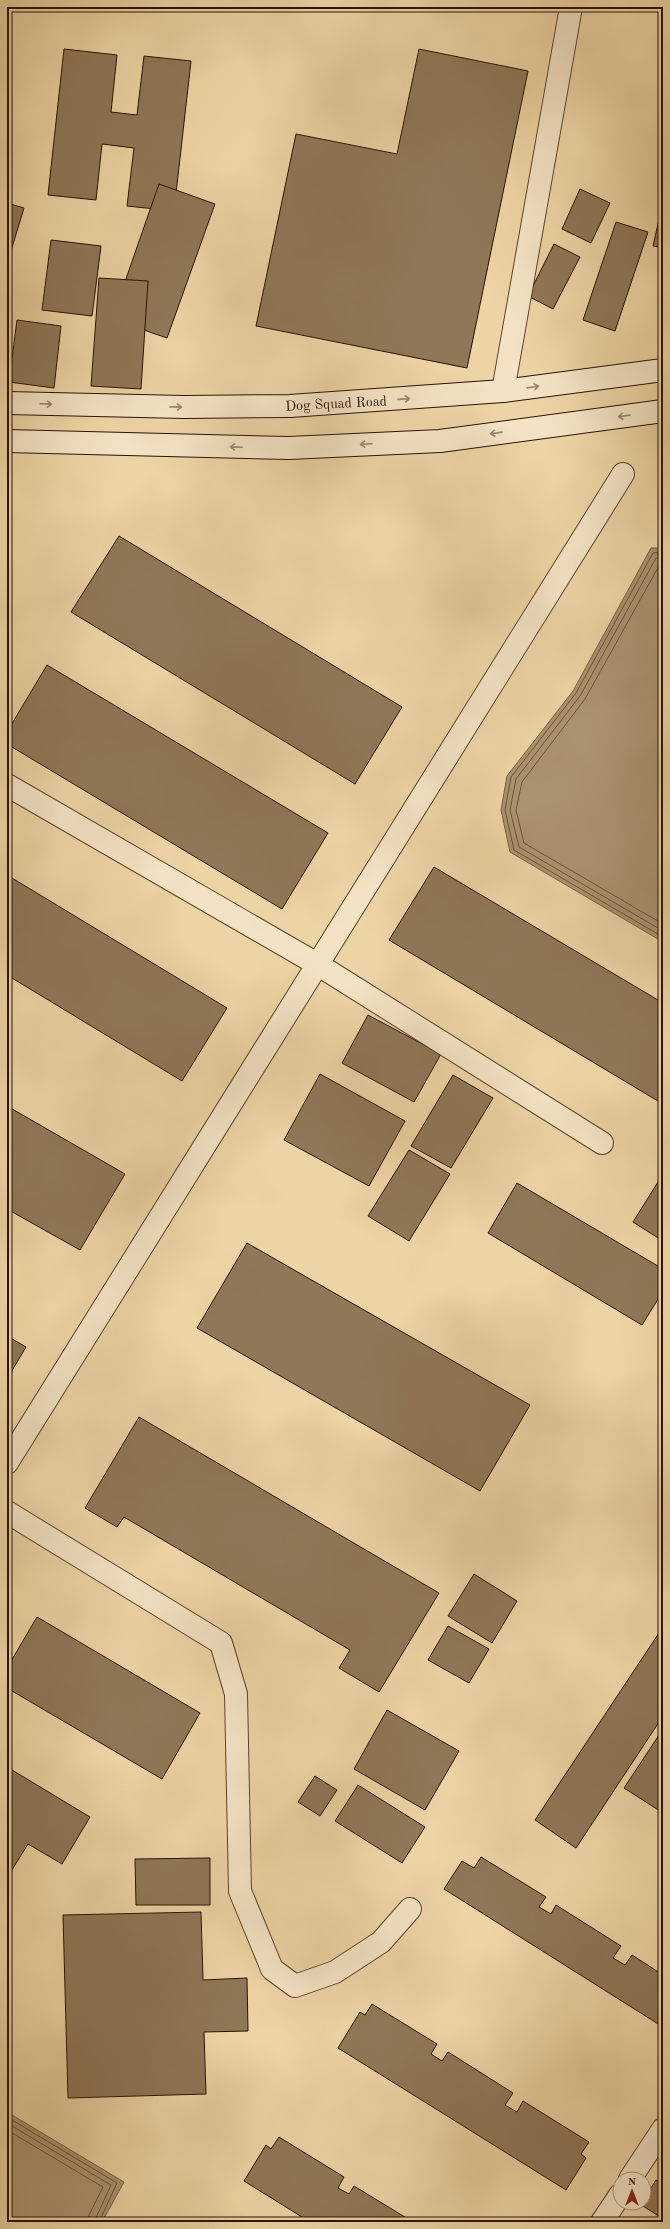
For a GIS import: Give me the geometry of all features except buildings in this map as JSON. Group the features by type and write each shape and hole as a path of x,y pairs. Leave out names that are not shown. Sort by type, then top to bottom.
{"street":[{"path":"502,391 571,7"},
{"name":"Dog Squad Road","path":"7,403 184,407 290,406 502,391 663,370"},
{"path":"7,441 289,448 440,441 663,411"},
{"path":"7,1463 623,474"},
{"path":"7,785 317,964 602,1143"},
{"path":"7,1512 221,1643 236,1694 240,1891 272,1969 295,1986 335,1972 381,1942 410,1909"},
{"path":"635,2171 663,2129"},
{"path":"602,2222 612,2207"}],"water":[{"path":"651,548 663,548 663,942 510,852 501,810 507,776 573,691"},
{"path":"7,2112 124,2182 102,2222 7,2222"}]}
